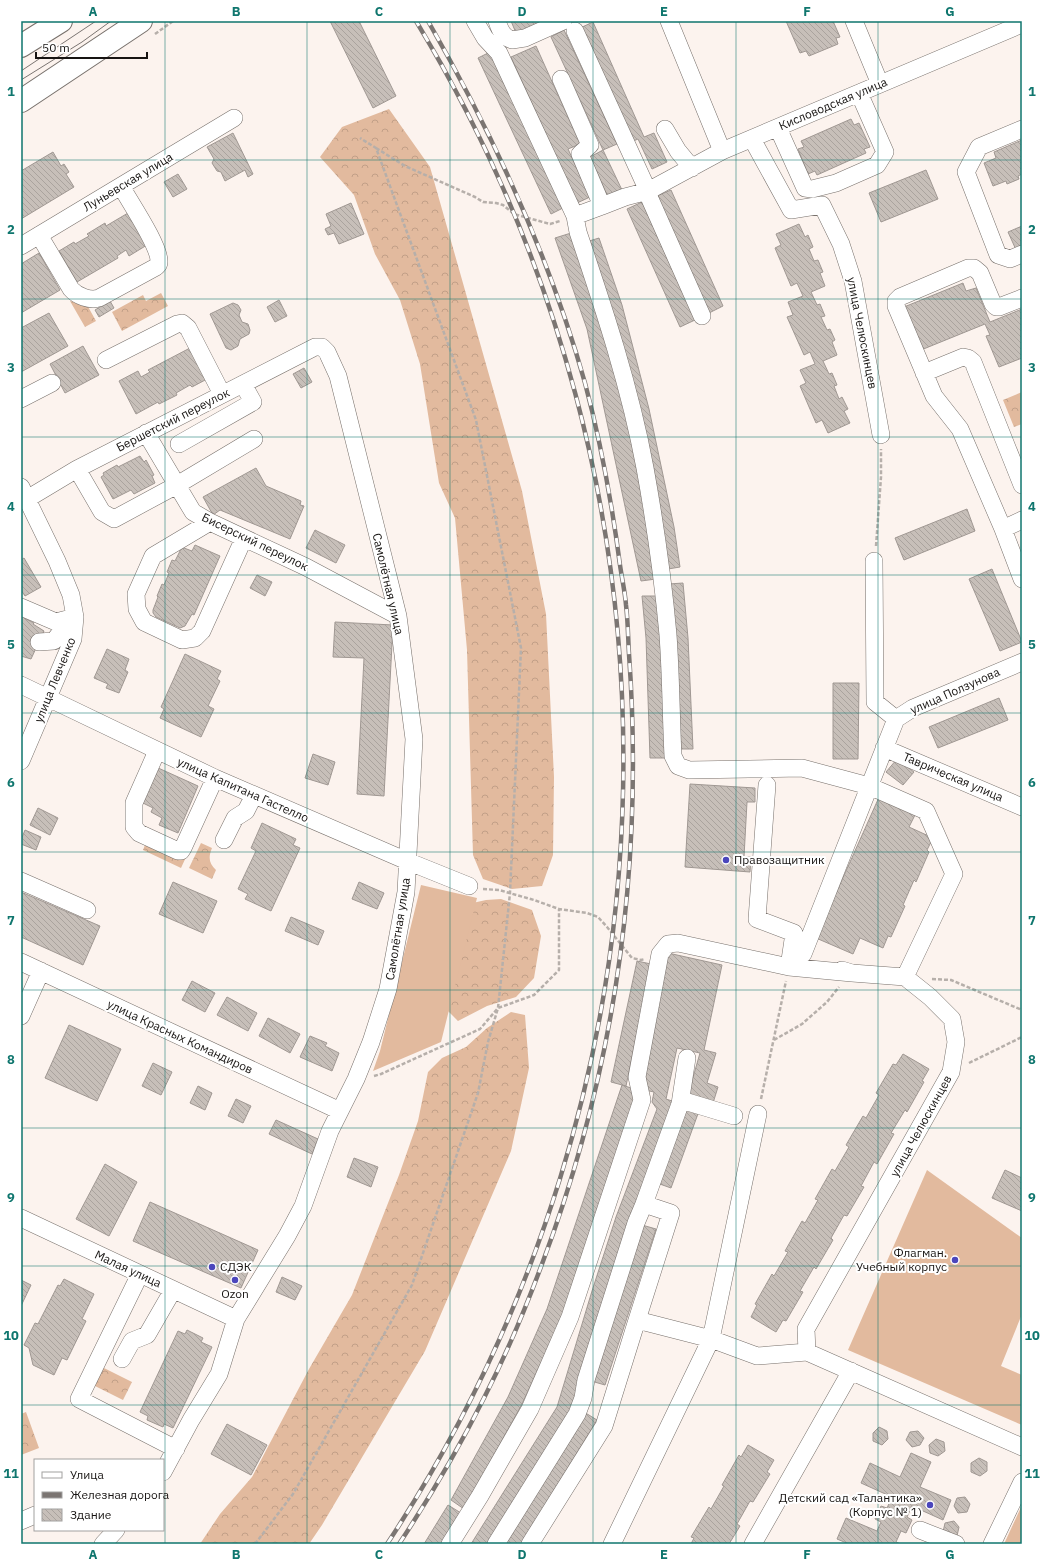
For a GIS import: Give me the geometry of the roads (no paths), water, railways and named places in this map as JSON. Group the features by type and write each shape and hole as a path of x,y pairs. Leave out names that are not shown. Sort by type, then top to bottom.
{"main road":[{"path":"21,46 61,21"},
{"path":"21,100 141,21"}],"street":[{"path":"450,1544 480,1496 530,1408 570,1317 642,1100 637,1077 660,954 668,944 678,943 789,968 905,977 954,874 926,811 869,786 802,768 689,770 678,766 673,756 668,637 656,530 645,466 622,372 578,232 575,216 499,53 485,38 474,21"},
{"path":"497,21 501,32 512,40 569,26 648,191 650,199 702,316"},
{"path":"669,21 722,152"},
{"path":"854,21 880,84"},
{"name":"Кисловодская улица","path":"575,216 625,197 648,191 722,152 1022,24"},
{"path":"561,78 590,145 580,154 602,206"},
{"path":"778,128 805,188 812,189 836,183 878,165 885,152 859,93"},
{"name":"Луньевская улица","path":"21,246 234,118"},
{"path":"665,129 678,151 692,168"},
{"path":"1022,129 979,147 966,172 998,255 1010,259 1022,254"},
{"name":"улица Челюскинцев","path":"752,139 790,210 822,205 841,244 853,281 881,435"},
{"path":"39,235 74,292 91,300 99,298 156,267 159,264 159,260 154,244 121,186"},
{"path":"1022,298 996,307 993,304 980,273 974,268 968,268 896,300 896,306 934,396 960,429 1003,529 1022,579"},
{"path":"106,360 176,324 182,323 188,328 222,394"},
{"name":"Бершетский переулок","path":"24,493 77,469 315,346 322,347"},
{"name":"Самолётная улица","path":"164,1470 191,1420 219,1374 236,1319 287,1236 303,1206 330,1131 356,1079 371,1042 388,989 406,892 414,739 398,616 338,376 327,352 322,347"},
{"path":"924,373 963,357 968,358 973,362 1022,485"},
{"path":"21,399 52,383"},
{"path":"179,444 253,402 243,384"},
{"name":"Бисерский переулок","path":"146,433 193,512 210,522 306,567 398,616"},
{"path":"77,469 102,512 114,519 177,485 254,439"},
{"name":"улица Левченко","path":"21,761 73,639 75,617 71,595 57,561 24,493"},
{"path":"1003,529 1022,520"},
{"path":"210,522 153,556 136,594 137,609 144,622 182,640 195,638 202,631 244,538"},
{"path":"874,561 875,702 896,719"},
{"path":"21,607 56,622 75,617"},
{"path":"39,642 54,641 75,617"},
{"name":"улица Ползунова","path":"803,954 896,719 913,708 1022,662"},
{"name":"улица Капитана Гастелло","path":"21,685 215,778 407,861 469,886"},
{"name":"Таврическая улица","path":"884,748 1022,807"},
{"path":"157,751 134,803 134,827 139,833 181,851 215,778"},
{"path":"767,785 757,919 794,933 803,954 852,973"},
{"path":"224,840 235,818 246,811 254,795"},
{"path":"21,881 87,910"},
{"path":"789,968 794,933"},
{"name":"улица Красных Командиров","path":"21,962 340,1111"},
{"path":"21,1016 41,972"},
{"name":"улица Челюскинцев","path":"807,1352 806,1329 951,1072 956,1042 952,1019 930,997 905,977"},
{"path":"496,1544 577,1414 583,1398 586,1380 636,1223 681,1100 687,1058"},
{"path":"681,1100 734,1116"},
{"path":"612,1544 711,1339 758,1114"},
{"path":"530,1544 604,1426 612,1403 671,1213 644,1204"},
{"name":"Малая улица","path":"21,1218 236,1319"},
{"path":"140,1274 79,1398 176,1450"},
{"path":"122,1359 132,1341 147,1335 150,1332 173,1290"},
{"path":"637,1320 711,1339 757,1356 807,1352 1022,1447"},
{"path":"753,1544 851,1371"},
{"path":"583,1398 612,1403"},
{"path":"992,1544 1022,1482"},
{"path":"21,1520 34,1515"},
{"path":"920,1530 956,1544"},
{"path":"103,1544 115,1531"}],"tram line":[{"path":"21,71 96,21"},
{"path":"21,80 82,42 111,21"}],"railway":[{"path":"387,1544 487,1366 560,1178 605,984 623,787 613,589 575,394 510,203 416,21"},
{"path":"399,1544 454,1454 500,1365 536,1281 568,1190 589,1115 606,1040 619,964 628,887 632,810 633,732 626,600 606,474 585,383 571,335 555,289 518,197 475,108 428,21"}],"place":[{"name":"Правозащитник","path":"726,860"},
{"name":"Флагман. Учебный корпус","path":"955,1260"},
{"name":"СДЭК","path":"212,1267"},
{"name":"Ozon","path":"235,1280"},
{"name":"Детский сад «Талантика» (Корпус № 1)","path":"930,1505"}]}
